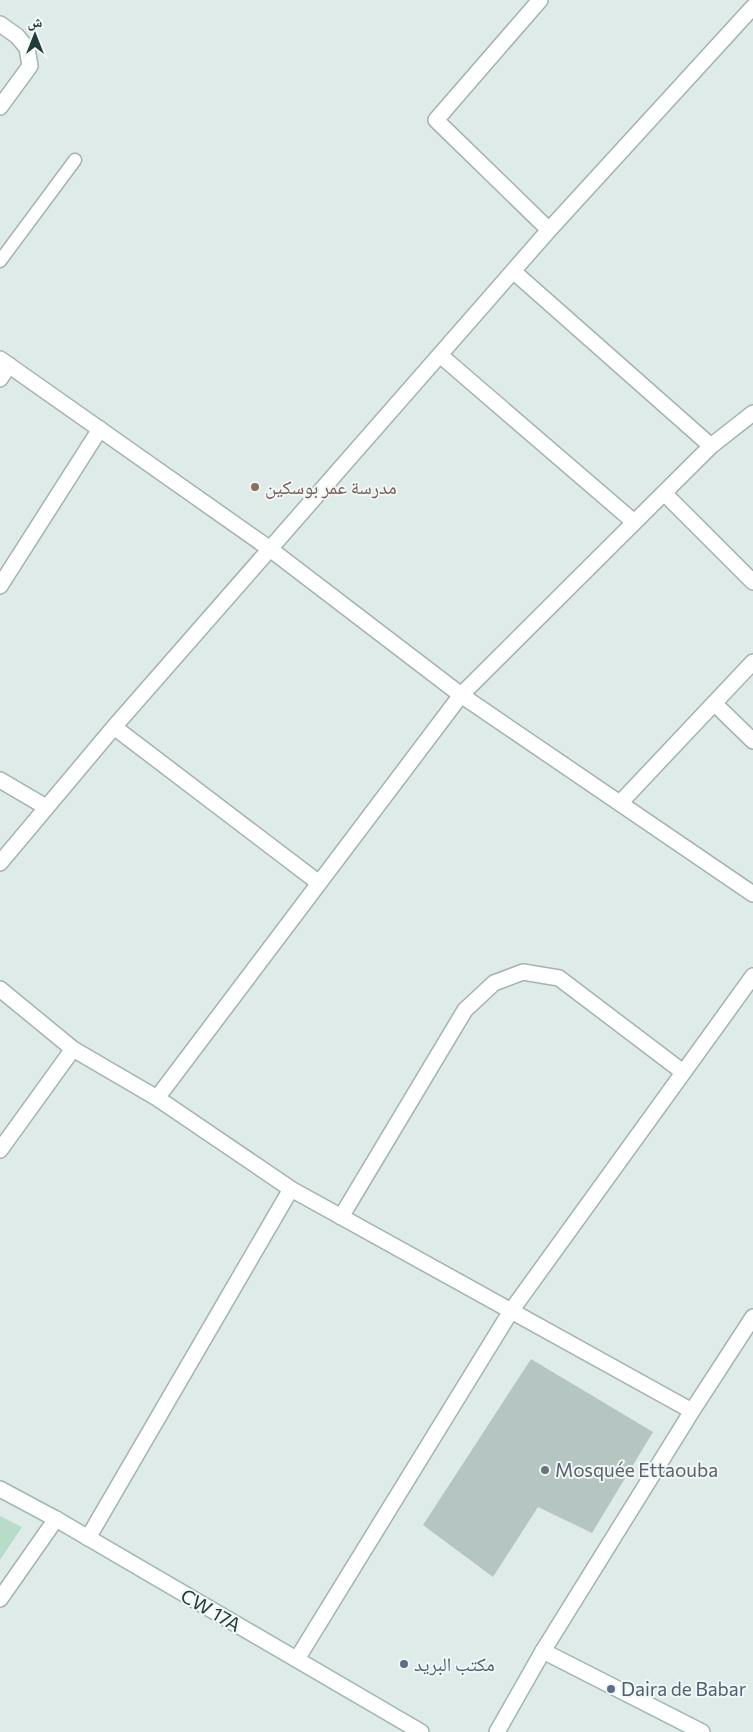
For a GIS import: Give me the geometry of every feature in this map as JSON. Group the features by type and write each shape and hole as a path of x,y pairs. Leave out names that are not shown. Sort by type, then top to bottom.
{"street":[{"path":"540,0 436,120 549,230"},
{"path":"0,863 114,727 549,230 753,7"},
{"path":"0,24 17,36 27,48 30,66 0,107"},
{"path":"513,271 711,446"},
{"path":"440,355 634,522"},
{"path":"0,379 4,362 270,549 461,694 753,894"},
{"path":"157,1098 461,694 711,446 753,413"},
{"path":"0,586 100,429"},
{"path":"664,492 753,582"},
{"path":"620,803 753,662"},
{"path":"714,704 753,741"},
{"path":"114,727 318,883"},
{"path":"0,780 46,807"},
{"path":"341,1217 465,1010 494,983 523,972 559,978 683,1072"},
{"path":"297,1660 511,1311 753,976"},
{"path":"0,989 73,1049 157,1098 291,1189 692,1411"},
{"path":"0,1150 73,1049"},
{"path":"88,1538 291,1189"},
{"path":"497,1732 543,1650 753,1317"},
{"name":"CW 17A","path":"0,1489 56,1519 421,1732"},
{"path":"0,1599 56,1519"},
{"path":"543,1650 702,1732"}],"lane":[{"path":"0,261 75,160"}],"green space":[{"path":"0,1516 22,1527 0,1560"}],"building":[{"name":"Mosquée Ettaouba","path":"531,1359 653,1432 592,1533 538,1507 493,1577 423,1525"}],"place":[{"name":"مدرسة عمر بوسكين","path":"255,487"},
{"name":"Mosquée Ettaouba","path":"545,1470"},
{"name":"مكتب البريد","path":"404,1664"},
{"name":"Daira de Babar","path":"611,1689"}]}
